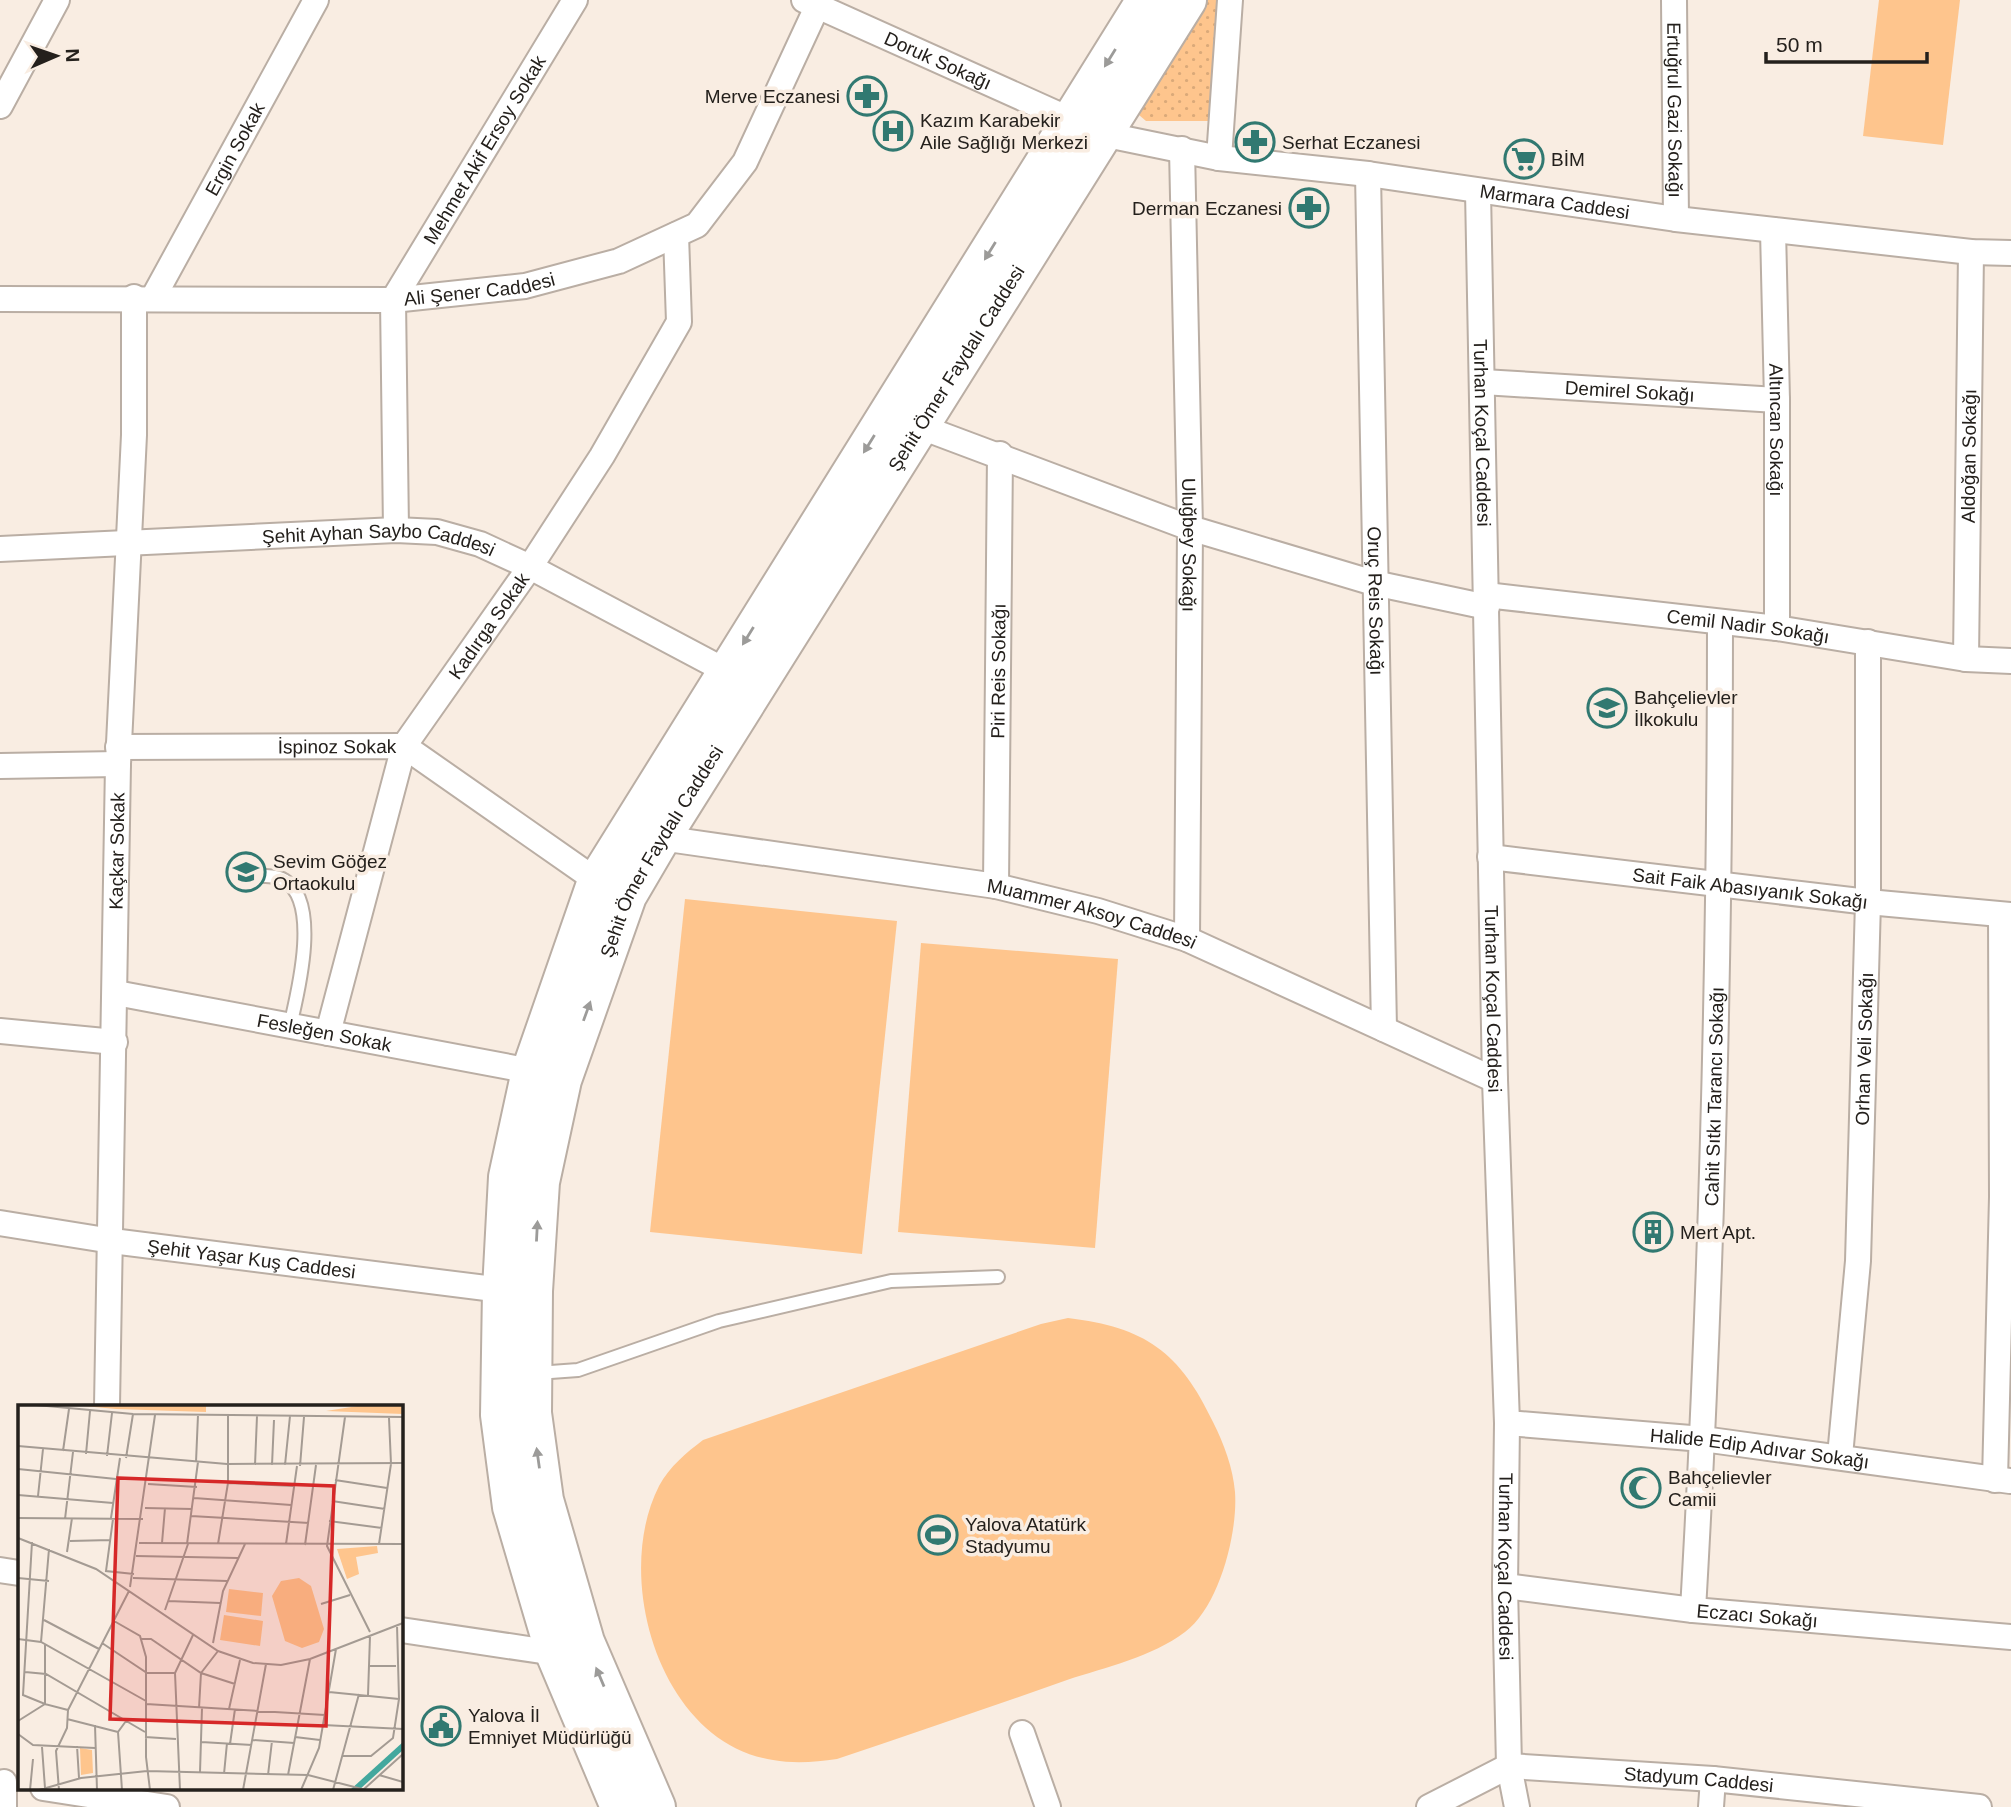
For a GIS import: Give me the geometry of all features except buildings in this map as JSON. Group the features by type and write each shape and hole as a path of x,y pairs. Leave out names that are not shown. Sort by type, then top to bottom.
{"main road":[{"name":"Şehit Ömer Faydalı Caddesi","path":"621,1807 555,1653 512,1507 500,1415 518,1290 562,1080 628,896 660,838 921,427 1087,127 1146,0"},
{"name":"Şehit Ömer Faydalı Caddesi","path":"656,1807 585,1642 544,1500 532,1413 533,1373 518,1290 508,1177 531,1071 597,881 726,671 1087,127 1187,0"}],"street":[{"path":"0,106 57,0"},
{"name":"Ergin Sokak","path":"143,298 316,0"},
{"name":"Mehmet Akif Ersoy Sokak","path":"393,300 575,0"},
{"path":"1219,158 1230,0"},
{"name":"Ertuğrul Gazi Sokağı","path":"1674,0 1676,219"},
{"name":"Ali Şener Caddesi","path":"0,299 393,300 524,286 619,261 697,225 745,162 810,4"},
{"name":"Doruk Sokağı","path":"810,4 1087,127"},
{"name":"Marmara Caddesi","path":"1087,127 1219,158 1368,174 1676,219 1971,252 2011,253"},
{"name":"Uluğbey Sokağı","path":"1182,149 1190,528 1187,939"},
{"name":"Oruç Reis Sokağı","path":"1368,174 1384,1029"},
{"name":"Turhan Koçal Caddesi","path":"1478,191 1495,1080 1507,1423 1505,1586 1509,1766 1517,1807"},
{"name":"Altıncan Sokağı","path":"1773,230 1777,400 1777,628"},
{"name":"Kadırga Sokak","path":"328,1033 404,746 530,567 602,456 679,322 676,235"},
{"name":"Aldoğan Sokağı","path":"1966,659 1971,252"},
{"name":"Kaçkar Sokak","path":"107,1405 112,1241 118,755 143,298"},
{"path":"393,300 396,530"},
{"name":"Demirel Sokağı","path":"1483,382 1777,400"},
{"name":"Cemil Nadir Sokağı","path":"921,427 1000,454 1190,528 1374,583 1486,601 1777,628 1966,659 2011,661"},
{"name":"Piri Reis Sokağı","path":"996,886 1000,454"},
{"name":"Şehit Ayhan Saybo Caddesi","path":"0,549 396,530 437,532 530,567 726,671"},
{"name":"Cahit Sıtkı Tarancı Sokağı","path":"1693,1610 1703,1439 1720,882 1720,622"},
{"name":"Orhan Veli Sokağı","path":"1840,1456 1858,1261 1868,902 1868,642"},
{"name":"İspinoz Sokak","path":"0,766 118,755 404,746 597,881"},
{"name":"Muammer Aksoy Caddesi","path":"660,838 996,886 1098,911 1187,939 1495,1080"},
{"name":"Sait Faik Abasıyanık Sokağı","path":"1490,856 2006,916"},
{"path":"2003,1481 2002,1197 2006,916"},
{"name":"Fesleğen Sokak","path":"116,993 531,1071"},
{"path":"0,1031 115,1042"},
{"name":"Şehit Yaşar Kuş Caddesi","path":"0,1223 112,1241 518,1290"},
{"name":"Halide Edip Adıvar Sokağı","path":"1507,1423 1703,1439 1840,1456 2003,1481"},
{"path":"0,1570 18,1573"},
{"name":"Eczacı Sokağı","path":"1505,1586 1693,1610 2011,1637"},
{"path":"402,1630 555,1653"},
{"path":"1022,1733 1048,1807"},
{"path":"1429,1807 1509,1766"},
{"name":"Stadyum Caddesi","path":"1509,1766 1713,1779 1887,1802 1979,1807"},
{"path":"1711,1807 1713,1779"},
{"path":"4,1807 8,1782"},
{"path":"68,1790 94,1792 167,1807"}],"lane":[{"path":"247,875 284,879 297,893 306,924 290,1026"},
{"path":"533,1373 578,1370 719,1321 891,1281 998,1277"}],"shaded area":[{"path":"1203,0 1221,0 1209,121 1146,121 1139,115"},
{"path":"1879,0 1960,0 1943,145 1863,136"},
{"path":"685,899 897,921 862,1254 650,1232"},
{"path":"921,943 1118,959 1095,1248 898,1232"},
{"name":"Yalova Atatürk Stadyumu","path":"1068,1318 1118,1328 1157,1347 1187,1377 1221,1439 1234,1483 1233,1528 1217,1588 1197,1620 1172,1641 1143,1655 837,1759 805,1762 773,1760 734,1747 701,1723 675,1690 656,1651 645,1609 641,1565 646,1523 659,1486 673,1466 703,1440 1041,1324"}],"place":[{"name":"Merve Eczanesi","path":"867,96"},
{"name":"Kazım Karabekir Aile Sağlığı Merkezi","path":"893,131"},
{"name":"Serhat Eczanesi","path":"1255,142"},
{"name":"BİM","path":"1524,159"},
{"name":"Derman Eczanesi","path":"1309,208"},
{"name":"Bahçelievler İlkokulu","path":"1607,708"},
{"name":"Sevim Göğez Ortaokulu","path":"246,872"},
{"name":"Mert Apt.","path":"1653,1232"},
{"name":"Bahçelievler Camii","path":"1641,1488"},
{"name":"Yalova Atatürk Stadyumu","path":"938,1535"},
{"name":"Yalova İl Emniyet Müdürlüğü","path":"441,1726"}]}
